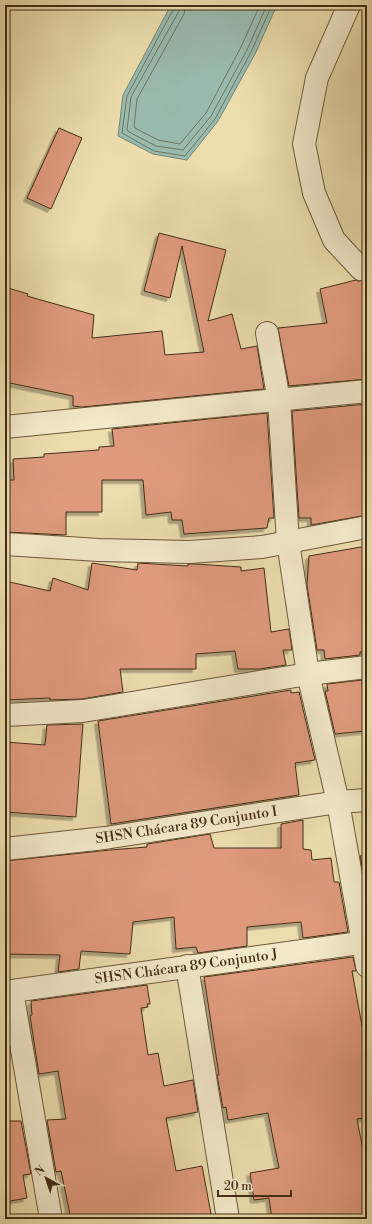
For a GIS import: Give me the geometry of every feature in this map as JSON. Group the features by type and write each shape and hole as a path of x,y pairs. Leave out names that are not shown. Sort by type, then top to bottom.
{"street":[{"path":"349,5 317,78 304,144 314,194 334,240 364,268"},
{"path":"267,333 279,400 288,542 308,674 338,802 365,942 367,966"},
{"path":"5,427 367,391"},
{"path":"5,544 99,550 189,552 262,547 367,526"},
{"path":"5,715 83,711 308,674 367,667"},
{"name":"SHSN Chácara 89 Conjunto I","path":"5,848 105,838 338,802 367,800"},
{"name":"SHSN Chácara 89 Conjunto J","path":"9,991 365,942"},
{"path":"187,966 228,1219"},
{"path":"9,991 51,1219"}],"water":[{"path":"171,5 277,5 255,54 218,121 187,160 153,154 118,136 123,95"}],"building":[{"path":"59,128 82,138 51,209 27,198"},
{"path":"159,233 226,250 208,321 232,314 241,349 257,346 264,389 82,407 73,406 73,396 5,382 5,287 28,294 27,296 94,315 92,338 162,331 165,355 204,352 182,246 170,298 144,291"},
{"path":"356,280 367,280 367,379 289,386 278,328 327,323 320,289"},
{"path":"367,404 367,515 311,525 311,518 299,518 292,411"},
{"path":"267,413 274,518 269,518 267,528 184,534 182,520 172,520 171,512 146,515 143,480 102,480 102,512 66,512 66,535 5,532 5,486 6,480 14,480 13,459 44,457 44,454 99,450 99,447 114,446 112,429"},
{"path":"367,546 367,651 360,652 360,655 325,659 324,650 317,650 307,585 309,556"},
{"path":"92,563 137,570 138,563 188,566 188,564 195,564 241,567 241,571 264,568 271,632 289,629 292,650 283,650 286,665 259,669 238,669 235,651 196,654 196,669 120,669 123,692 82,699 50,700 50,698 5,700 5,581 50,591 53,578 88,590"},
{"path":"362,680 365,731 335,734 325,691 328,691 327,684"},
{"path":"291,690 291,693 299,692 315,760 295,763 299,795 111,824 98,721"},
{"path":"83,724 76,817 5,812 5,742 45,745 47,725"},
{"path":"303,820 303,849 311,850 312,860 331,858 334,882 339,882 348,932 303,938 301,922 247,927 247,946 198,953 196,947 176,949 174,917 133,922 130,954 81,951 79,969 58,972 60,955 5,954 5,861 147,847 147,844 210,834 214,848 281,848 281,824"},
{"path":"367,855 367,894 360,856"},
{"path":"353,957 356,971 352,971 367,1053 367,1118 357,1119 367,1171 367,1219 272,1219 269,1198 254,1200 250,1173 279,1168 268,1113 228,1120 226,1107 223,1108 217,1075 219,1075 204,977"},
{"path":"147,985 150,1004 147,1004 148,1007 141,1008 148,1055 158,1053 164,1086 193,1080 198,1112 166,1118 176,1171 202,1166 212,1219 71,1219 61,1171 56,1172 47,1120 66,1119 58,1071 39,1074 30,1016 32,1015 31,1001"},
{"path":"5,1121 21,1121 31,1174 23,1175 27,1198 5,1202"}]}
